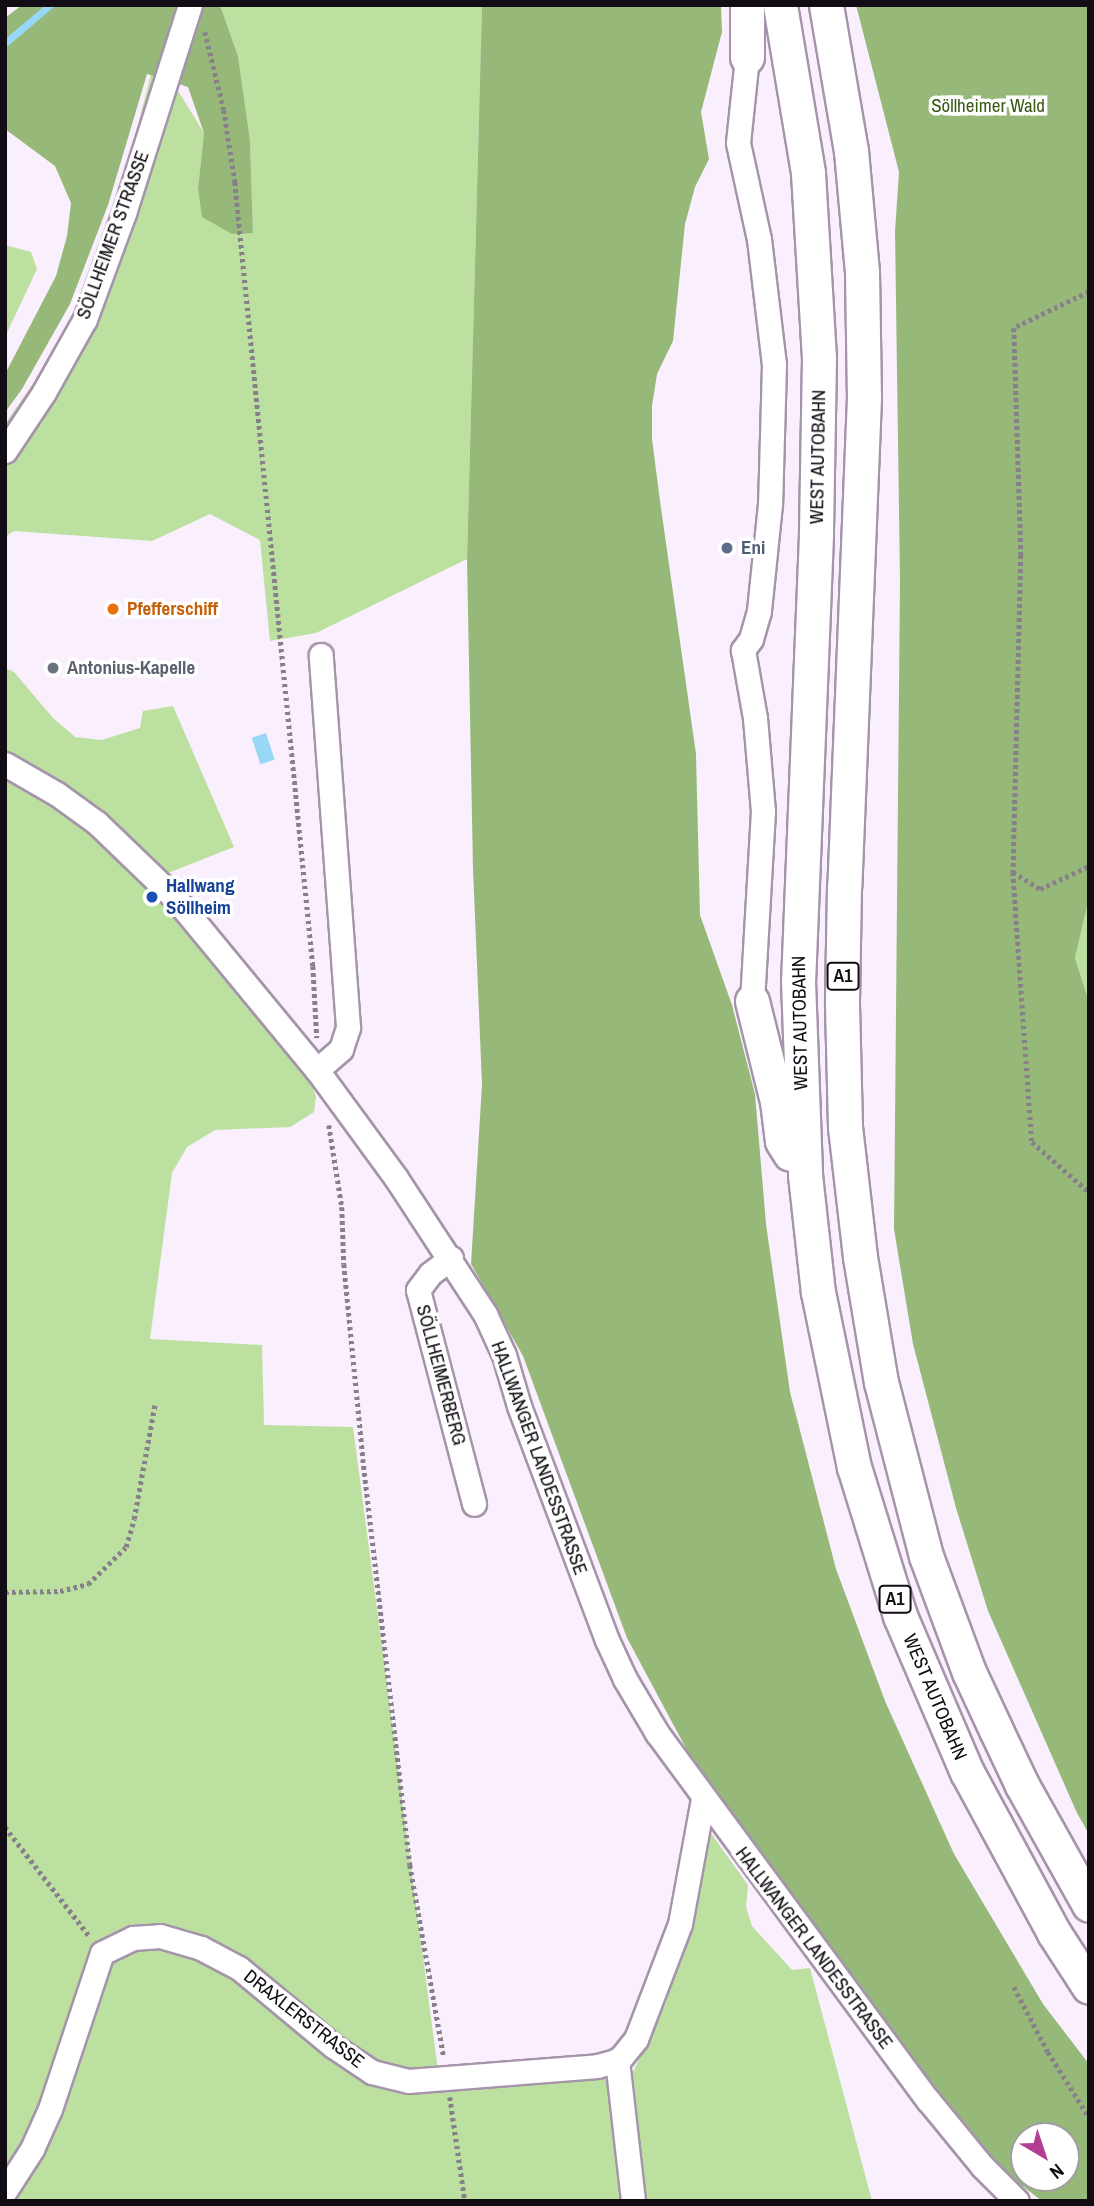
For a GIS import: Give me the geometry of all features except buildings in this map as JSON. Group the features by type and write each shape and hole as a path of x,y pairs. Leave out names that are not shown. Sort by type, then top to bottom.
{"highway":[{"path":"747,5 747,57"},
{"name":"WEST AUTOBAHN","path":"780,5 808,173 819,358 816,535 798,981 805,1175 818,1292 854,1467 900,1616 973,1783 1054,1933 1089,1987"},
{"name":"A1","path":"826,5 851,151 862,297 864,397 844,886 842,1004 845,1127 860,1257 881,1382 926,1556 970,1672 996,1730 1022,1785 1089,1905"},
{"path":"752,1001 773,1081 782,1142 805,1175"}],"street":[{"name":"SÖLLHEIMER STRASSE","path":"5,451 44,392 85,319 124,213 190,5"},
{"path":"747,57 738,143 759,239 774,364 771,504 758,611 751,639 743,650 755,718 762,811 752,1001"},
{"path":"317,1070 341,1049 348,1027 321,655"},
{"name":"HALLWANGER LANDESSTRASSE","path":"5,764 87,816 138,861 192,918 317,1070 451,1258 485,1314 505,1355 519,1406 607,1640 657,1733 703,1799 928,2100 968,2151 1017,2201"},
{"name":"SÖLLHEIMERBERG","path":"451,1258 418,1290 474,1504"},
{"path":"633,2201 617,2060 636,2039 680,1924 703,1799"},
{"name":"DRAXLERSTRASSE","path":"102,1953 133,1938 160,1936 201,1948 239,1968 333,2046 372,2072 408,2081 597,2066 617,2060"},
{"path":"5,2191 32,2149 50,2109 102,1953"}],"path":[{"path":"1089,292 1014,328 1021,555 1013,872 1032,1142 1089,1192"},
{"path":"1013,872 1040,889 1089,866"},
{"path":"5,1592 60,1591 88,1584 126,1547 134,1519 155,1403"},
{"path":"5,1827 102,1953"},
{"path":"1014,1987 1048,2052 1089,2117"}],"green space":[{"path":"22,5 220,5 238,56 250,140 253,233 232,234 202,217 198,188 204,133 188,87 147,74 108,205 70,304 22,389 6,411 5,374 56,276 67,236 71,203 55,166 5,129 5,18"},
{"path":"220,5 482,5 467,559 316,633 270,641 260,540 210,514 152,541 14,531 5,537 5,424 37,378 77,308 101,247 129,160 156,55 204,133 198,188 253,233 250,140 238,56"},
{"path":"482,5 721,5 722,32 701,112 709,159 695,187 685,224 673,341 657,374 652,406 652,439 696,754 700,915 732,1005 755,1094 766,1224 790,1392 836,1569 885,1701 954,1854 1043,2004 1089,2064 1089,2201 1042,2201 1030,2192 1080,2192 1080,2122 1010,2122 1010,2176 1003,2171 923,2073 689,1754 627,1638 523,1356 471,1264 482,1085 473,869 467,559"},
{"name":"Söllheimer Wald","path":"856,5 1089,5 1089,898 1075,958 1089,1002 1089,1834 1077,1813 988,1611 956,1508 913,1344 894,1229 900,581 895,231 899,172"},
{"path":"5,245 31,252 37,269 5,337"},
{"path":"5,668 14,672 53,718 75,737 102,740 140,728 143,711 173,706 234,847 145,882 227,975 310,1080 316,1097 314,1112 290,1127 215,1130 187,1147 172,1173 150,1339 262,1345 264,1425 353,1427 440,2086 581,2074 631,2076 665,2005 710,1832 748,1885 746,1907 752,1926 792,1970 810,1968 872,2201 5,2201"},
{"path":"1089,898 1089,1002 1075,958"}],"water":[{"path":"266,733 275,760 260,764 252,738"}],"waterway":[{"path":"5,43 50,5"}],"place":[{"name":"Eni","path":"727,548"},
{"name":"Pfefferschiff","path":"113,609"},
{"name":"Antonius-Kapelle","path":"53,668"},
{"name":"Hallwang Söllheim","path":"152,897"}]}
